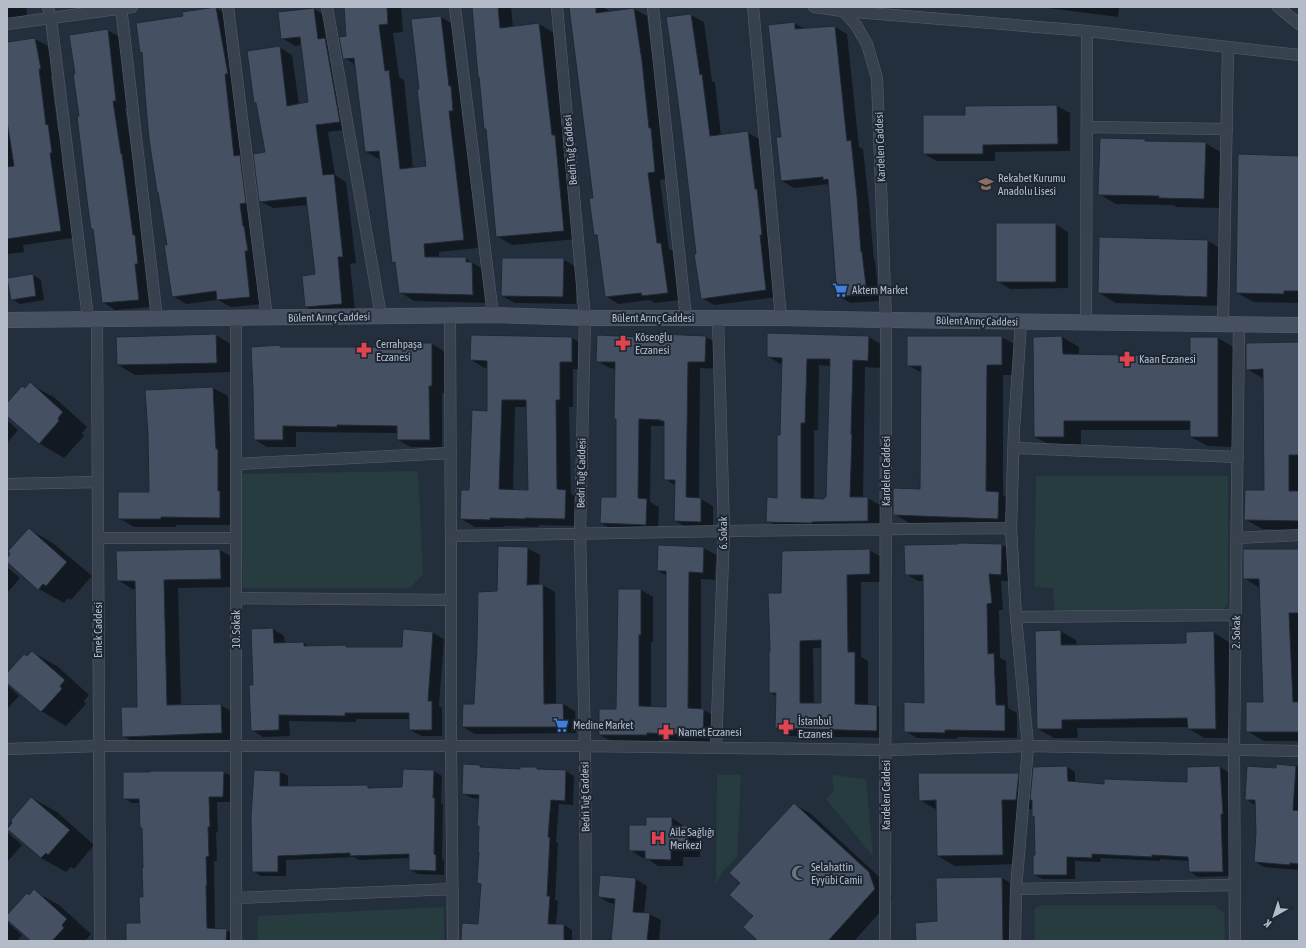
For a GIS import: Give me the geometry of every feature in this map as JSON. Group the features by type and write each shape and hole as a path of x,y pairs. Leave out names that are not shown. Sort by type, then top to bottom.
{"street":[{"name":"Emek Caddesi","path":"48,7 51,19 92,319 98,538 100,941"},
{"path":"7,24 51,19 125,7 158,319"},
{"path":"228,7 267,318"},
{"path":"326,7 381,316"},
{"path":"455,7 493,315"},
{"name":"Bedri Tuğ Caddesi","path":"557,7 585,318 580,534 585,746 586,941"},
{"path":"653,7 686,318"},
{"path":"754,7 781,318"},
{"path":"814,7 1087,30 1299,55"},
{"path":"1278,7 1299,24"},
{"name":"Kardelen Caddesi","path":"844,9 856,25 867,44 878,78 886,320 885,941"},
{"path":"1086,322 1087,30"},
{"path":"1223,324 1228,47"},
{"path":"1087,127 1226,129"},
{"name":"Bülent Arınç Caddesi","path":"7,320 493,315 585,318 781,318 1299,325"},
{"path":"450,316 451,746 454,941"},
{"name":"10. Sokak","path":"236,318 236,941"},
{"name":"6. Sokak","path":"716,747 724,531 718,319"},
{"path":"1015,941 1016,890 1028,746 1016,617 1011,528 1014,429 1021,322"},
{"name":"2. Sokak","path":"1235,941 1234,751 1239,324"},
{"path":"1014,448 1238,457"},
{"path":"236,464 451,453"},
{"path":"7,484 97,482"},
{"path":"451,536 1011,528"},
{"path":"1237,538 1299,535"},
{"path":"98,538 236,538"},
{"path":"236,598 451,600"},
{"path":"1016,617 1236,615"},
{"path":"7,749 99,746 585,746 886,750 1028,746 1299,751"},
{"path":"1016,890 1235,885"},
{"path":"236,898 453,889"}],"green space":[{"path":"418,471 423,574 410,588 243,588 240,474"},
{"path":"1036,476 1228,476 1228,604 1223,610 1055,612 1053,589 1034,586"},
{"path":"717,775 741,775 737,857 722,872 716,884"},
{"path":"832,775 866,779 873,856 826,799 834,791"},
{"path":"1042,905 1214,905 1224,913 1225,941 1035,941 1034,909"},
{"path":"444,907 444,941 258,941 258,916"}],"building":[{"path":"216,7 228,74 225,74 234,156 240,155 246,203 240,204 248,251 245,251 250,297 217,300 216,291 172,297 164,245 167,245 149,139 142,52 140,53 136,23 183,16 182,12"},
{"path":"344,7 387,7 388,24 379,25 385,71 389,70 400,169 426,166 411,19 441,16 449,86 451,86 453,111 449,111 464,240 424,244 425,257 466,257 466,262 472,262 473,295 399,293 395,262 392,263 379,151 365,152 354,58 343,59 339,37 346,36"},
{"path":"472,7 498,7 500,28 539,23 552,135 555,135 564,231 496,237 486,129 484,129 478,77"},
{"path":"569,7 596,7 596,13 634,8 642,61 649,128 651,128 655,172 648,173 657,243 661,243 668,293 642,296 641,293 605,297 597,235 594,235 589,198 593,198"},
{"path":"314,8 318,39 325,38 340,122 316,125 323,175 334,174 343,257 338,257 342,304 305,307 302,276 315,274 306,197 259,202 253,154 265,152 256,103 254,103 247,51 280,46 287,106 308,102 300,37 281,39 278,12"},
{"path":"691,14 700,75 702,74 710,136 748,131 755,189 757,189 766,290 701,299 694,254 696,254 682,133 666,17"},
{"path":"795,22 795,29 835,26 847,141 851,140 861,252 867,294 837,297 828,179 823,180 823,177 781,181 776,137 781,137 768,25"},
{"path":"108,29 116,101 113,101 133,235 135,235 138,264 135,264 139,300 102,303 93,229 91,229 87,200 77,116 79,116 73,74 75,74 69,35"},
{"path":"35,38 41,69 39,69 46,125 48,124 52,153 50,153 61,231 7,239 7,167 14,166 7,121 7,42"},
{"path":"1057,105 1058,144 983,145 983,154 923,154 923,115 965,115 965,106"},
{"path":"1100,138 1145,139 1145,141 1206,142 1204,199 1159,198 1159,196 1098,195"},
{"path":"1238,154 1299,156 1299,291 1284,291 1284,294 1236,293"},
{"path":"996,223 1056,223 1056,282 996,282"},
{"path":"1099,237 1208,240 1207,297 1098,293"},
{"path":"502,258 564,258 563,297 501,296"},
{"path":"33,274 36,296 11,300 7,278"},
{"path":"767,333 869,336 868,361 853,360 850,497 868,497 868,521 812,523 766,522 767,497 777,498 777,435 780,435 782,358 767,357","holes":["807,359 830,359 826,497 824,497 824,499 801,498 801,423 805,423"]},
{"path":"216,334 217,363 117,365 116,337"},
{"path":"660,334 706,336 705,362 688,362 686,497 701,498 701,522 674,521 675,480 664,480 664,421 639,419 638,498 647,499 646,525 600,523 601,497 616,497 616,419 614,419 615,362 596,362 597,335 659,338"},
{"path":"471,335 572,337 572,362 560,362 560,400 556,400 557,489 566,490 565,519 460,519 461,490 469,490 472,410 487,411 487,361 470,360","holes":["502,400 526,400 528,490 499,489"]},
{"path":"907,336 1002,336 1002,365 987,365 986,491 999,492 998,519 893,515 893,488 920,489 921,366 907,366"},
{"path":"1062,336 1063,354 1190,356 1190,337 1218,337 1218,437 1190,437 1190,421 1064,421 1064,437 1034,437 1033,337"},
{"path":"1299,342 1299,455 1289,455 1289,491 1299,491 1299,521 1244,520 1245,490 1264,490 1263,369 1246,370 1246,343"},
{"path":"400,343 432,343 432,386 429,386 430,440 397,440 397,426 337,425 337,427 283,426 283,440 254,440 251,347 280,345 280,347 400,347"},
{"path":"30,382 63,412 58,418 59,421 39,444 7,416 7,403 22,386 25,388"},
{"path":"213,387 216,449 218,449 218,491 220,491 220,518 161,517 161,519 118,519 118,492 149,492 148,434 145,390"},
{"path":"29,528 67,562 46,586 43,584 38,590 7,562 7,558 10,554 8,551"},
{"path":"958,543 1002,544 1001,575 989,574 992,603 987,604 988,654 994,653 996,705 1005,705 1005,731 945,730 945,733 904,732 904,702 924,703 923,575 905,575 904,545"},
{"path":"658,545 704,547 703,573 689,572 688,708 704,709 703,735 647,733 647,735 599,735 599,709 616,709 618,589 641,589 641,635 639,635 639,706 666,707 666,571 657,571"},
{"path":"498,546 528,547 527,585 543,584 544,704 563,703 564,727 462,727 463,704 474,704 478,592 497,591"},
{"path":"220,549 221,579 164,580 167,705 221,704 222,733 122,737 121,707 137,707 135,581 117,581 116,551"},
{"path":"870,549 870,574 847,575 848,652 855,652 855,704 877,705 877,731 775,728 776,693 769,693 770,651 768,593 781,593 782,551","holes":["821,640 821,703 800,703 800,641"]},
{"path":"1243,549 1299,549 1299,613 1289,613 1293,702 1299,702 1299,732 1246,732 1246,702 1263,702 1259,579 1243,579"},
{"path":"273,628 274,643 304,642 304,646 346,645 346,647 402,647 403,629 433,632 428,701 432,701 432,730 409,730 409,713 345,713 345,716 279,715 279,730 251,731 249,685 253,685 251,629"},
{"path":"1061,630 1061,645 1186,643 1186,632 1214,631 1216,729 1188,729 1187,718 1062,720 1062,729 1037,729 1035,631"},
{"path":"32,651 65,680 60,686 62,689 41,712 7,683 7,673 24,654 27,656"},
{"path":"463,764 480,765 480,767 520,769 520,767 537,767 537,769 566,770 565,801 551,800 548,837 550,837 547,896 550,896 548,924 564,924 564,941 461,941 462,923 478,924 481,884 477,883 479,826 477,826 479,795 462,794"},
{"path":"1276,764 1296,766 1293,810 1299,811 1299,864 1290,863 1290,865 1254,862 1256,833 1255,800 1245,800 1247,766 1276,768"},
{"path":"1067,766 1068,781 1104,784 1104,779 1187,782 1187,767 1220,766 1223,814 1221,814 1223,872 1189,872 1188,857 1092,854 1092,858 1067,857 1067,875 1033,875 1033,855 1035,855 1034,816 1032,817 1032,800 1030,800 1033,767"},
{"path":"403,769 434,770 434,854 436,855 436,871 409,870 409,854 350,856 350,853 278,856 278,872 252,872 251,817 254,770 280,771 280,786 368,785 368,788 402,787"},
{"path":"224,771 223,797 209,797 210,827 208,827 209,856 206,857 206,885 207,928 227,929 226,941 126,941 126,923 140,923 139,897 143,897 143,868 142,828 140,828 139,799 123,799 123,772"},
{"path":"918,773 1019,773 1016,800 1002,800 1003,855 937,856 936,800 919,801"},
{"path":"31,797 70,830 48,855 46,853 41,858 7,829 12,823 11,820"},
{"name":"Selahattin Eyyübi Camii","path":"794,803 869,872 875,889 828,941 758,941 743,927 753,916 729,895 740,883 729,873"},
{"name":"Aile Sağlığı Merkezi","path":"646,817 672,817 672,826 688,826 687,850 671,850 671,860 645,859 645,851 629,851 629,825 646,825"},
{"path":"600,875 636,878 633,912 650,913 647,941 611,941 615,899 598,897"},
{"path":"1002,877 1003,941 916,941 915,923 937,921 936,878"},
{"path":"34,889 67,919 62,925 64,928 52,941 31,941 7,920 7,915 27,893 29,895"}],"place":[{"name":"Rekabet Kurumu Anadolu Lisesi","path":"986,184"},
{"name":"Aktem Market","path":"840,290"},
{"name":"Köseoğlu Eczanesi","path":"623,343"},
{"name":"Cerrahpaşa Eczanesi","path":"364,350"},
{"name":"Kaan Eczanesi","path":"1127,359"},
{"name":"Medine Market","path":"561,725"},
{"name":"İstanbul Eczanesi","path":"786,727"},
{"name":"Namet Eczanesi","path":"666,732"},
{"name":"Aile Sağlığı Merkezi","path":"658,838"},
{"name":"Selahattin Eyyübi Camii","path":"799,873"}]}
